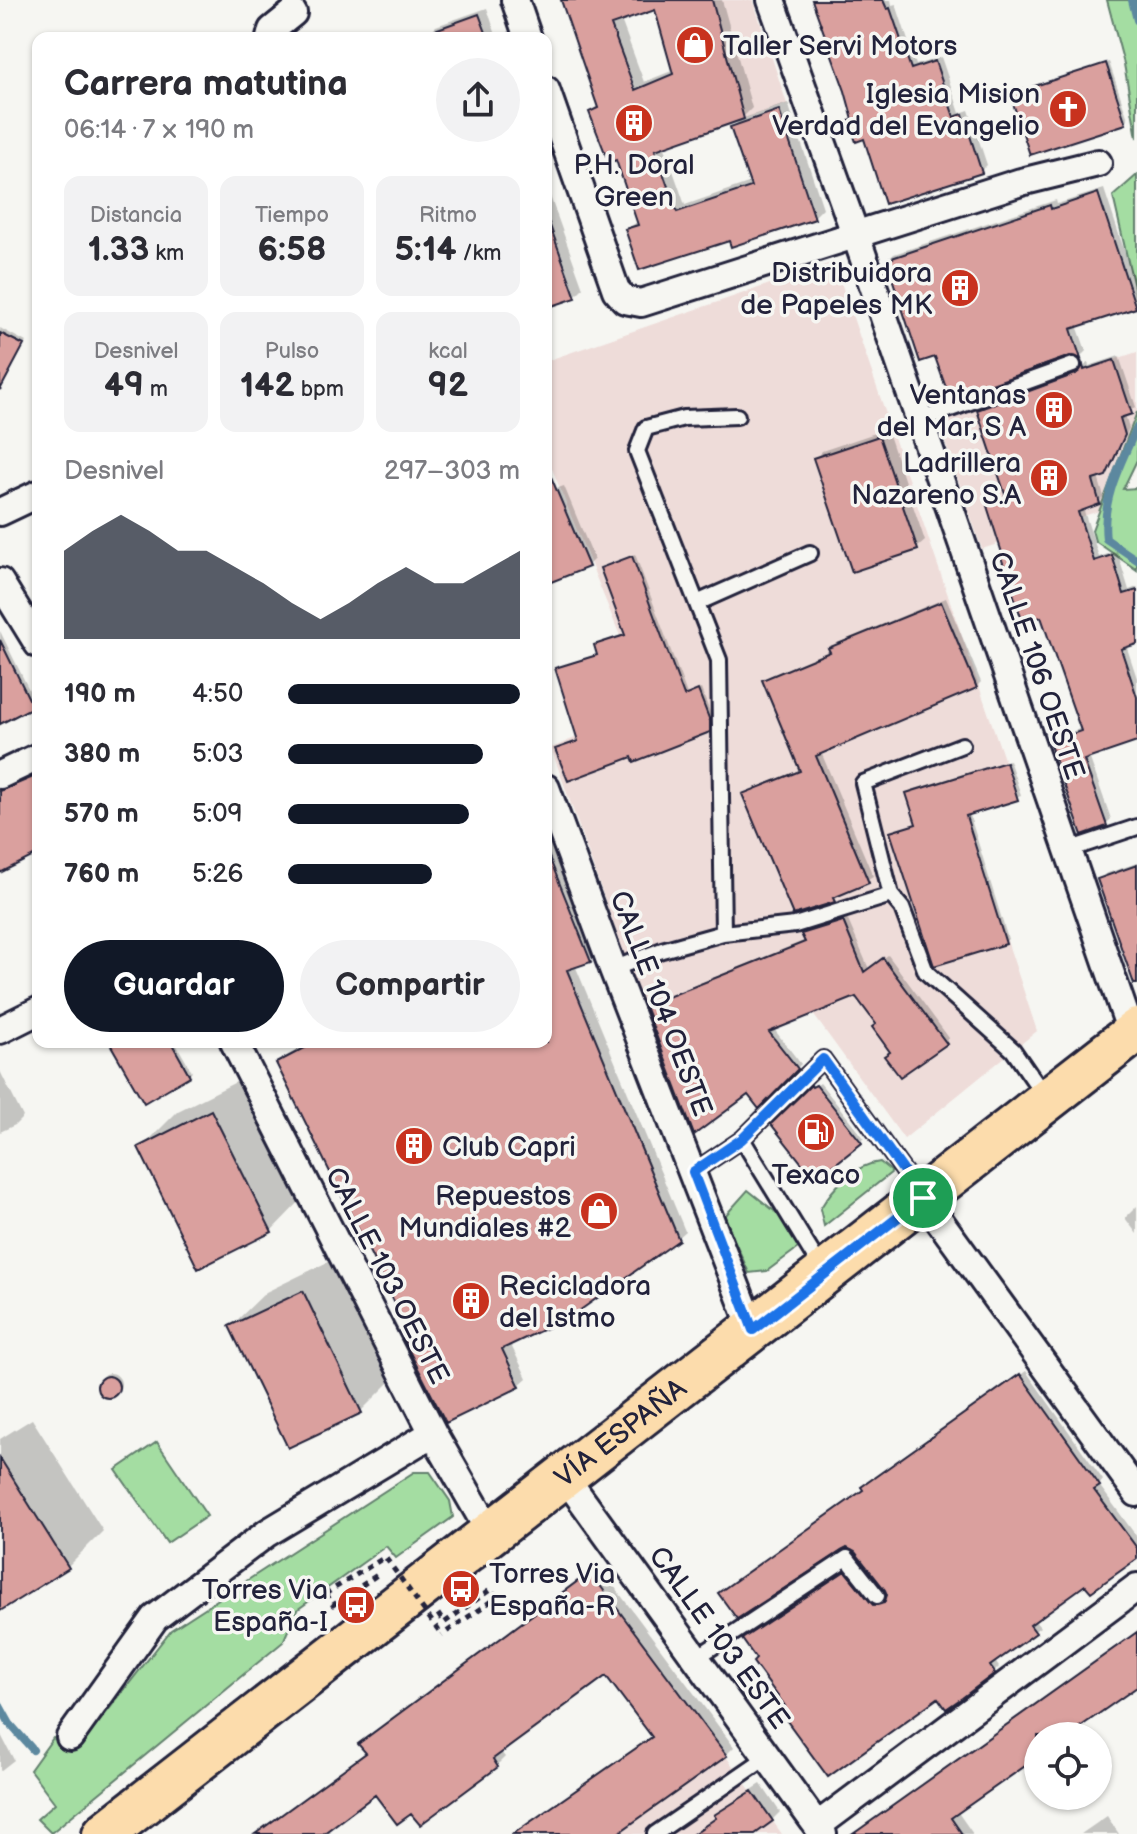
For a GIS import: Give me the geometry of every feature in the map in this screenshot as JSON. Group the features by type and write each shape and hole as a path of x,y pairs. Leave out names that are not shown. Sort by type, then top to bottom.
{"main road":[{"name":"VÍA ESPAÑA","path":"104,1834 1134,1032"}],"street":[{"path":"515,0 526,32"},
{"name":"CALLE 106 OESTE","path":"771,0 1134,1032"},
{"path":"272,32 298,7"},
{"path":"552,107 616,290 625,300 641,303 1021,182 1098,163"},
{"path":"0,512 32,497"},
{"path":"0,582 32,634"},
{"path":"0,775 32,760"},
{"name":"CALLE 104 OESTE","path":"552,804 753,1330"},
{"path":"0,1030 32,1014"},
{"name":"CALLE 103 OESTE","path":"237,1048 433,1433 491,1534"},
{"path":"923,1198 1137,1493"},
{"path":"70,1737 155,1618 267,1533 433,1433"},
{"name":"CALLE 103 ESTE","path":"565,1477 767,1757 816,1831"},
{"path":"816,1831 1137,1587"}],"lane":[{"path":"920,420 1073,365"},
{"path":"723,933 719,660 637,451 646,428 684,418 737,416"},
{"path":"697,603 810,553"},
{"path":"962,745 863,783 891,895 902,908 926,972 1013,1050 1047,1100"},
{"path":"1068,850 1137,827"},
{"path":"613,969 662,950 723,933 795,925 891,895"},
{"path":"693,1172 742,1139 823,1059 923,1198"},
{"path":"742,1139 825,1274"},
{"path":"696,1658 847,1558 877,1596"},
{"path":"655,1834 767,1757"}],"path":[{"path":"373,1578 333,1605 325,1594 385,1557 442,1635 497,1597 490,1590 444,1623"}],"shaded area":[{"path":"697,0 753,0 787,104 691,137"},
{"path":"834,262 1018,800 966,817 1037,1031 904,1139 813,1014 670,1072 643,1007 552,751 552,748 649,707 552,469 552,359"},
{"path":"1137,352 1137,412 1099,511 982,549 937,419"},
{"path":"691,1708 782,1834 513,1834 652,1737"}],"green space":[{"path":"1107,0 1137,0 1137,138 1124,64"},
{"path":"1137,175 1137,300 1113,196"},
{"path":"1137,412 1137,460 1123,489 1137,488 1137,570 1095,541 1092,530"},
{"path":"880,1162 892,1172 824,1226 820,1209 831,1193 853,1172"},
{"path":"748,1190 787,1221 798,1248 767,1271 749,1273 724,1217"},
{"path":"157,1442 207,1516 167,1543 116,1470"},
{"path":"414,1472 430,1472 450,1501 453,1517 396,1558 386,1546 297,1610 283,1642 51,1833 37,1819 55,1803 30,1770 53,1738 78,1749 171,1630"}],"building":[{"path":"561,0 712,0 744,119 655,150 677,212 751,187 730,127 779,110 815,219 731,247 729,241 639,270 625,229 638,225 616,160 609,163 589,112 598,108","holes":["655,10 673,74 635,90 611,25"]},
{"path":"812,0 883,0 887,9 890,8 911,69 935,61 954,117 963,114 982,173 885,204 864,139 856,142 849,121 853,120 845,91"},
{"path":"479,14 486,32 429,32"},
{"name":"Iglesia Mision Verdad del Evangelio","path":"1106,63 1126,124 1030,155 1010,94"},
{"path":"1098,193 1136,308 1071,329 1081,359 1070,356 950,399 935,357 920,362 886,260 1050,205 1051,209"},
{"path":"552,231 576,298 552,306"},
{"path":"0,333 24,345 0,390"},
{"path":"1114,360 1132,414 1120,418 1125,435 1106,476 1093,480 1100,504 1078,512 1094,561 1112,555 1124,594 1137,590 1137,644 1121,649 1137,697 1137,742 1084,760 1107,826 1082,835 1049,742 1081,731 1041,617 1023,623 1000,554 987,506 1007,500 977,410 1076,374 1083,365 1084,370"},
{"path":"879,436 918,550 852,572 813,458"},
{"path":"552,479 589,567 552,582"},
{"path":"632,556 684,696 698,690 710,721 710,732 634,762 632,757 568,781 555,749 578,741 555,668 597,655 594,645 625,635 600,568"},
{"path":"941,602 977,688 816,756 869,883 833,898 835,902 793,915 742,794 800,771 762,680 830,652 828,648"},
{"path":"0,640 32,708 0,724"},
{"path":"1006,762 1018,800 966,816 1006,944 934,966 890,832 916,824 906,793"},
{"path":"32,778 32,857 0,873 0,791"},
{"path":"552,864 591,962 567,970 679,1240 572,1316 502,1349 520,1387 446,1423 403,1339 411,1336 276,1063 305,1048 552,1048"},
{"path":"1137,865 1137,984 1134,984 1097,879"},
{"path":"843,921 864,972 883,958 947,1044 900,1077 884,1056 890,1052 872,1027 876,1024 856,997 769,1032 798,1069 759,1109 748,1095 694,1135 645,1006 805,942 801,934"},
{"path":"112,1048 174,1048 190,1076 144,1103"},
{"name":"Texaco","path":"811,1085 816,1085 862,1143 815,1180 771,1124"},
{"path":"211,1110 272,1232 198,1269 138,1147"},
{"path":"303,1291 362,1413 288,1448 229,1326"},
{"path":"1020,1374 1100,1486 1094,1490 1137,1548 1137,1559 1091,1592 1085,1585 1030,1625 1036,1633 990,1666 995,1673 962,1698 946,1709 938,1698 828,1777 779,1710 785,1706 753,1662 756,1659 742,1639 845,1571 873,1605 884,1603 885,1590 855,1552 847,1548 737,1619 718,1593"},
{"path":"104,1376 112,1376 119,1387 112,1398 104,1398 97,1391 97,1383"},
{"path":"0,1458 69,1568 0,1611"},
{"path":"590,1572 727,1756 617,1834 513,1834 652,1737 606,1676 493,1759 498,1767 420,1825 411,1814 397,1824 375,1795 323,1834 255,1834 366,1753 358,1744"},
{"path":"1137,1632 1137,1687 1087,1722 1024,1722 1024,1767 951,1818 962,1834 853,1834"},
{"path":"752,1791 773,1821 755,1834 693,1834 716,1818 714,1815"}],"waterway":[{"path":"1132,0 1137,20"},
{"path":"1137,427 1109,495 1105,524 1106,539 1137,560"},
{"path":"0,1706 10,1724 33,1750"}],"place":[{"name":"Taller Servi Motors","path":"695,45"},
{"name":"Iglesia Mision Verdad del Evangelio","path":"1068,109"},
{"name":"P.H. Doral Green","path":"634,123"},
{"name":"Distribuidora de Papeles MK","path":"960,288"},
{"name":"Ventanas del Mar, S A","path":"1054,410"},
{"name":"Ladrillera Nazareno S.A","path":"1049,478"},
{"name":"Texaco","path":"816,1132"},
{"name":"Club Capri","path":"414,1146"},
{"name":"Repuestos Mundiales #2","path":"599,1211"},
{"name":"Recicladora del Istmo","path":"471,1301"},
{"name":"Torres Via España-R","path":"461,1589"},
{"name":"Torres Via España-I","path":"356,1605"}],"route":[{"path":"823,1059 923,1198 753,1330 693,1172 742,1139 823,1059"}]}
